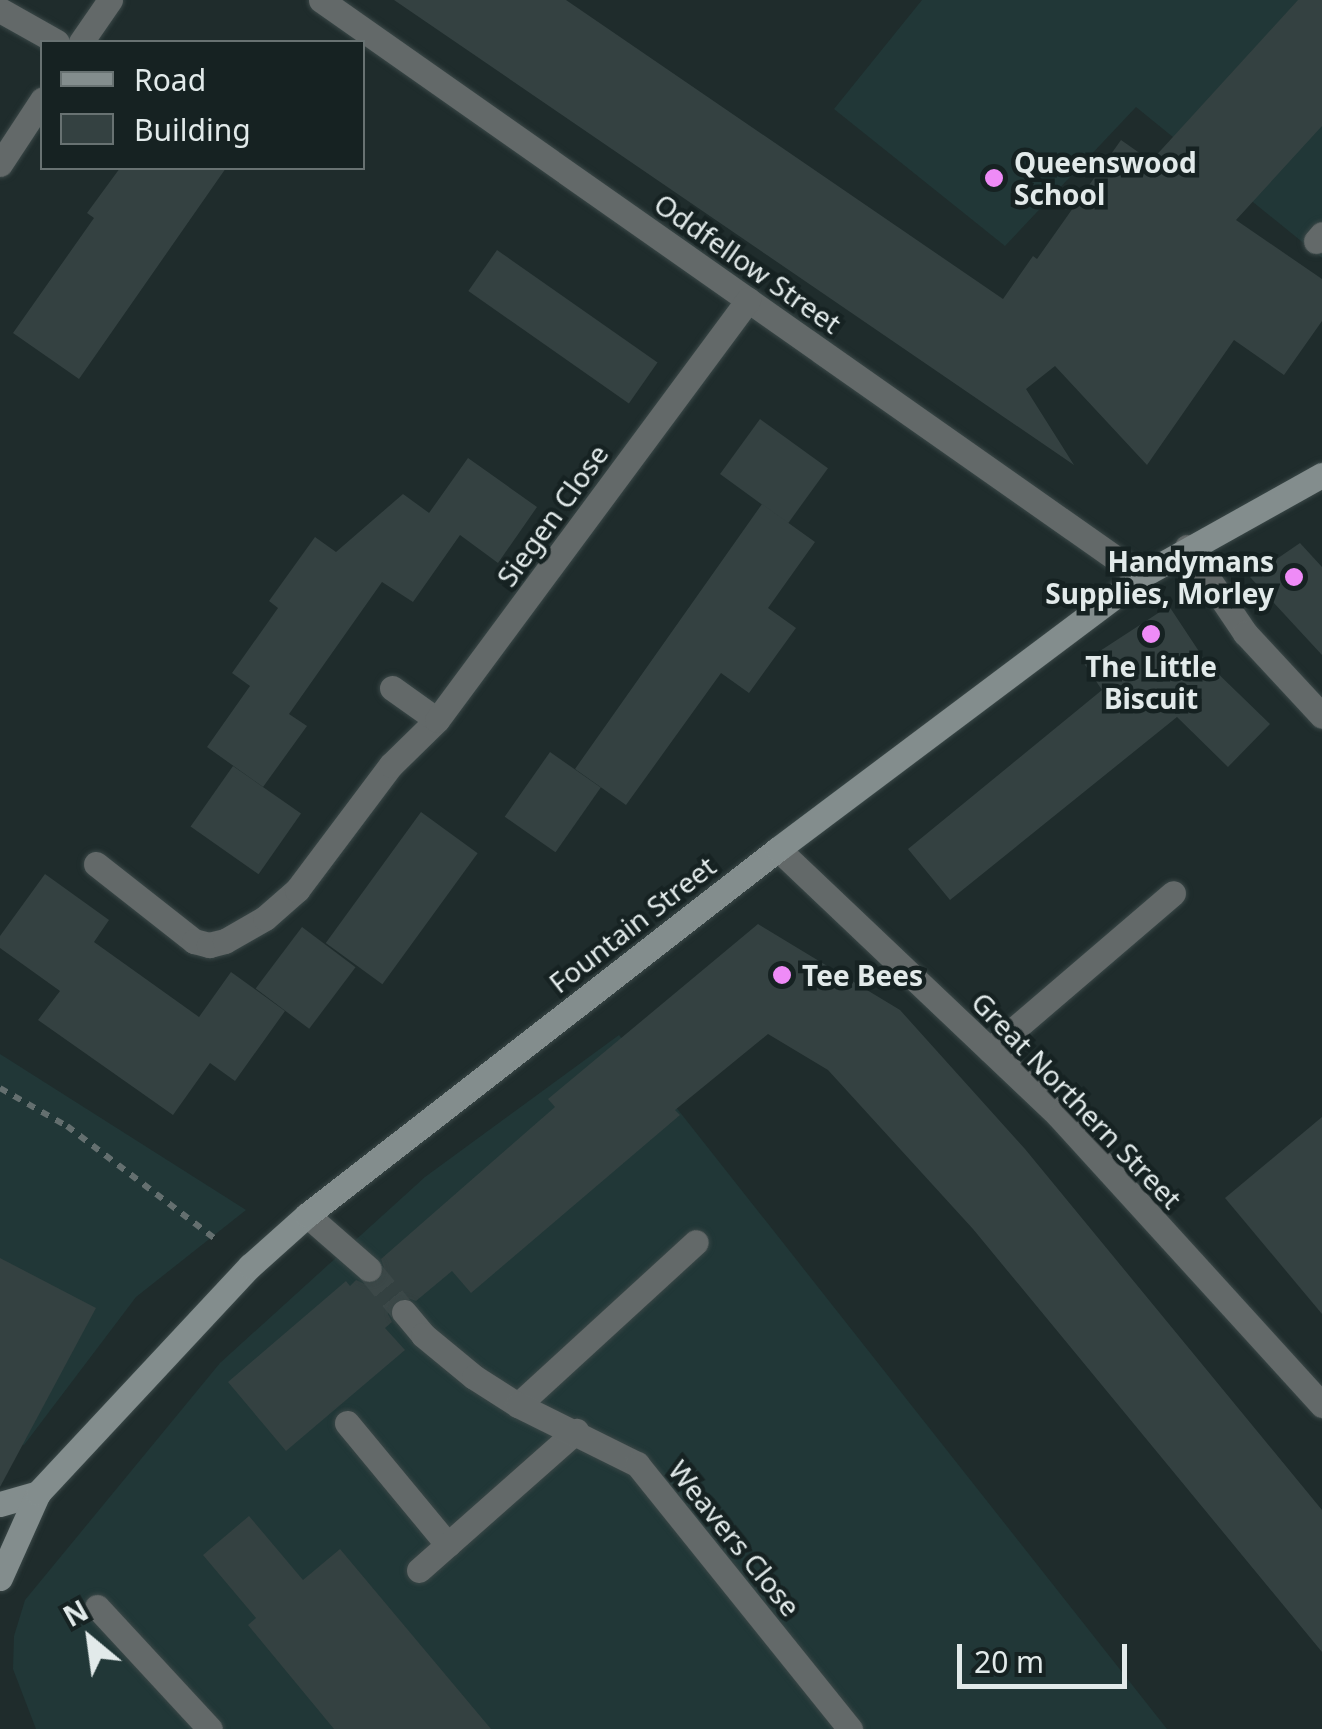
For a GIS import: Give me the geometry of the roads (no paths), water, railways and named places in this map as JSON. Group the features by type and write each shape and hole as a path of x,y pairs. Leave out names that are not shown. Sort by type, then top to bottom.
{"main road":[{"name":"Fountain Street","path":"0,1578 38,1493 250,1266 308,1215 778,848 1140,576 1322,475"},
{"path":"0,1504 38,1493"}],"street":[{"path":"82,40 110,0"},
{"name":"Oddfellow Street","path":"320,0 1140,576"},
{"path":"0,10 53,40"},
{"path":"0,164 40,103"},
{"name":"Siegen Close","path":"96,864 194,941 209,945 226,941 265,918 297,890 391,764 438,720 748,300"},
{"path":"1187,547 1245,633 1322,716"},
{"path":"392,688 438,720"},
{"name":"Great Northern Street","path":"778,848 1059,1116 1322,1405"},
{"path":"990,1050 1173,893"},
{"path":"308,1215 368,1270"},
{"path":"518,1406 696,1242"},
{"name":"Weavers Close","path":"404,1312 449,1359 518,1406 576,1431 636,1464 850,1729"},
{"path":"347,1423 448,1545"},
{"path":"419,1570 576,1431"},
{"path":"97,1608 210,1729"}],"tunnel":[{"path":"369,1269 404,1312"}],"place":[{"name":"Queenswood School","path":"994,178"},
{"name":"Handymans Supplies, Morley","path":"1294,577"},
{"name":"The Little Biscuit","path":"1151,634"},
{"name":"Tee Bees","path":"782,975"}]}
